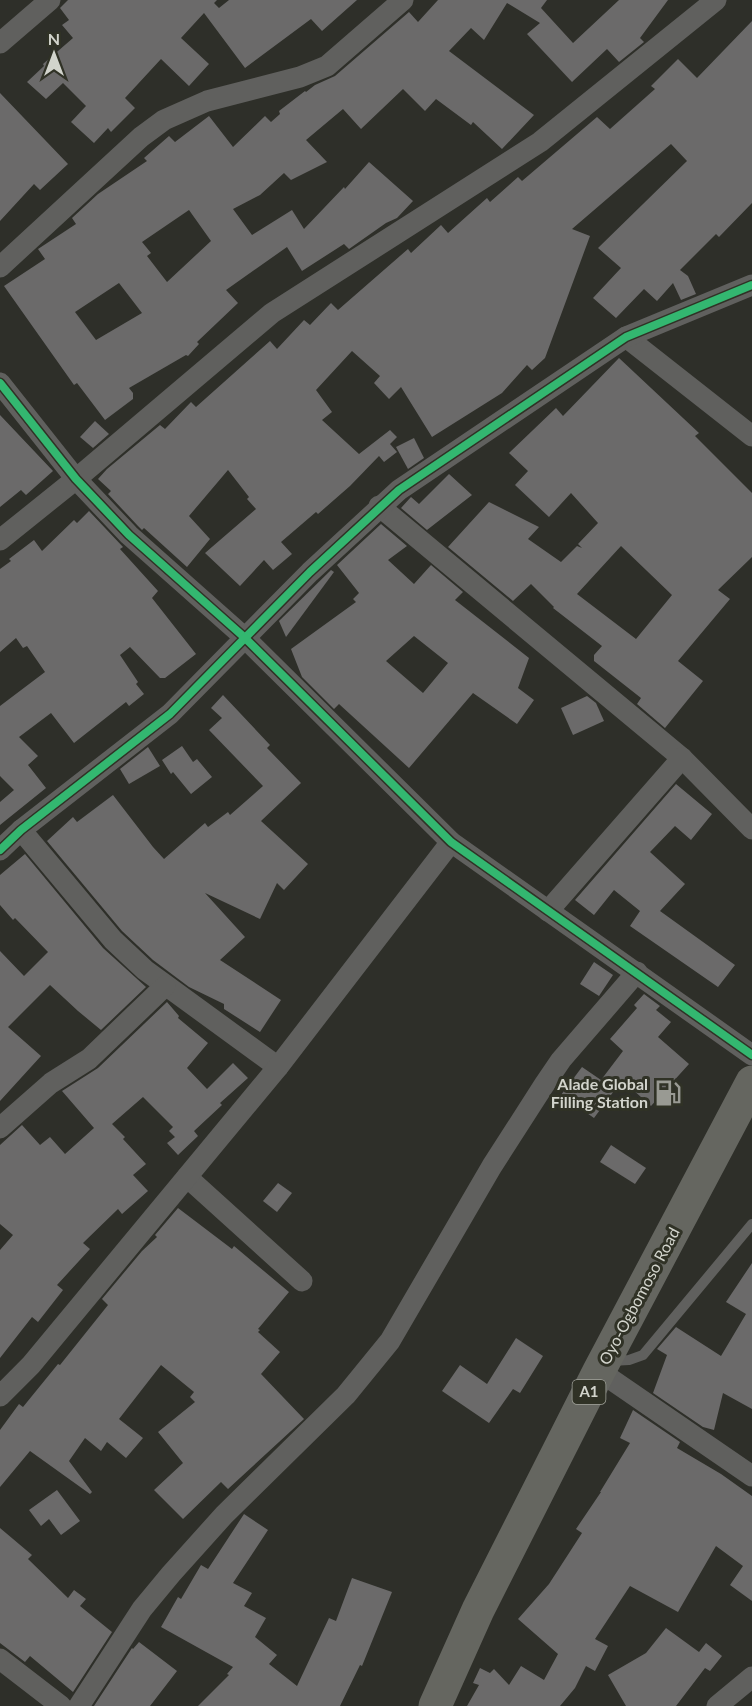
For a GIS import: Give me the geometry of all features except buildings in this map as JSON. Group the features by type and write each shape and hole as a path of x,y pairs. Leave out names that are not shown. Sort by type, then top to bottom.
{"highway":[{"name":"Oyo-Ogbomoso Road","path":"435,1706 478,1610 602,1366 752,1082"}],"street":[{"path":"0,43 50,0"},
{"path":"0,267 141,137 164,120 207,101 300,77 327,66 403,0"},
{"path":"0,540 76,479 272,313 540,142 716,0"},
{"path":"0,850 21,830 170,714 244,637 399,490 626,337 752,285"},
{"path":"626,337 752,436"},
{"path":"0,383 76,479 129,535 244,637 451,842 752,1055"},
{"path":"380,506 682,758 752,829"},
{"path":"548,911 682,758"},
{"path":"21,830 113,940 145,970 278,1067"},
{"path":"0,1396 31,1365 278,1067 451,842"},
{"path":"79,1706 142,1609 171,1574 224,1515 346,1395 390,1341 492,1166 544,1085 561,1060 637,972"},
{"path":"0,1128 51,1083 89,1059 165,986"},
{"path":"187,1177 302,1281"},
{"path":"602,1366 752,1476"},
{"path":"0,1659 61,1706"},
{"path":"717,1706 752,1677"}],"lane":[{"path":"602,1366 644,1355 752,1224"}],"cycle path":[{"path":"0,850 21,830 170,714 310,572 399,490 626,337 752,285"},
{"path":"0,383 76,479 129,535 244,637 451,842 752,1055"}],"place":[{"name":"Alade Global Filling Station","path":"668,1093"}]}
